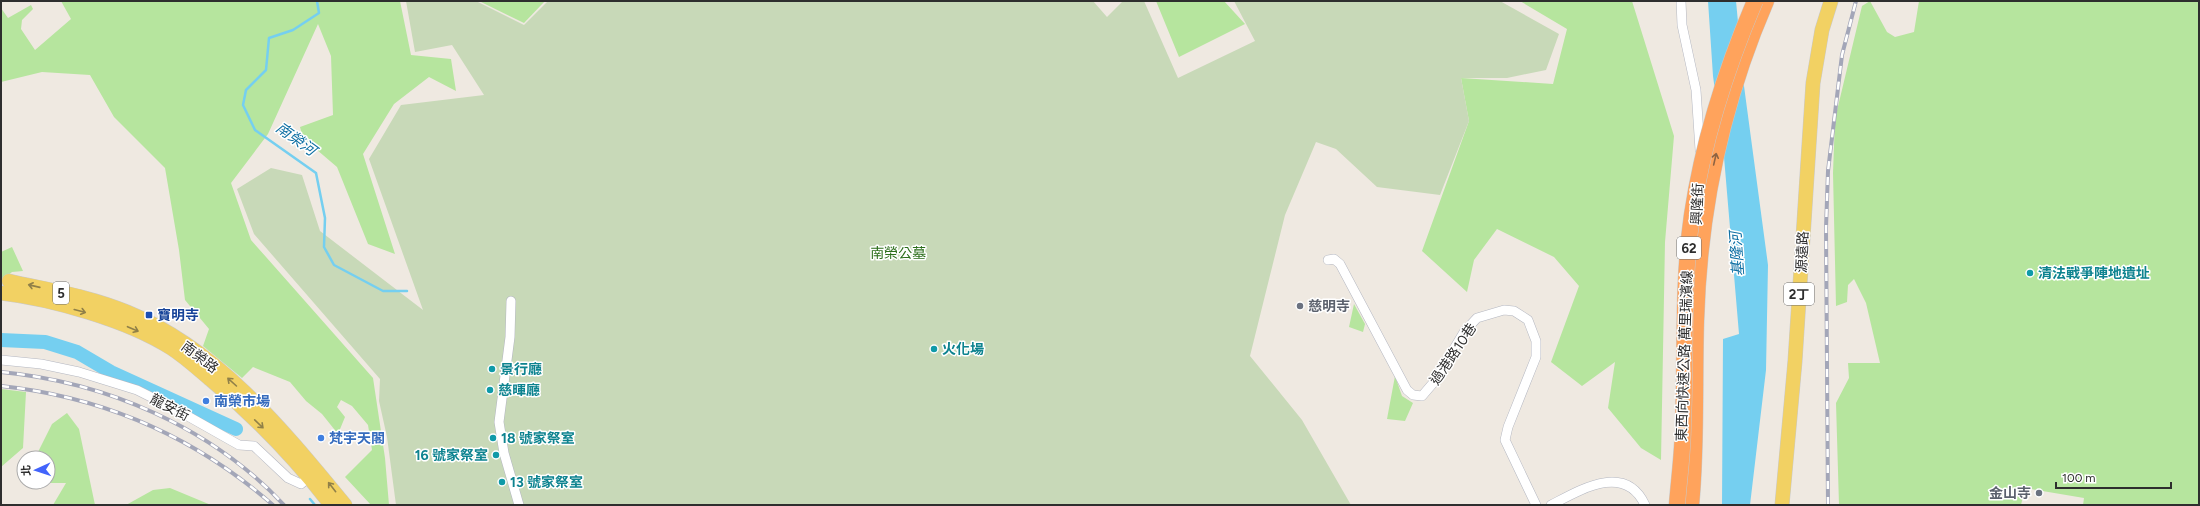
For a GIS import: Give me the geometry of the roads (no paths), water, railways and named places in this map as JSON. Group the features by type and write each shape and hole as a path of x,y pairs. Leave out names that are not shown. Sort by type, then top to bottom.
{"highway":[{"name":"東西向快速公路 萬里瑞濱線","path":"1677,505 1683,425 1686,284 1692,215 1706,146 1724,81 1755,1"},
{"name":"東西向快速公路 萬里瑞濱線","path":"1691,505 1696,428 1696,320 1705,211 1711,174 1731,97 1745,53 1766,1"}],"main road":[{"name":"源遠路","path":"1782,505 1795,361 1816,84 1822,30 1831,1"},
{"name":"源遠路","path":"1790,505 1799,404 1816,84 1839,1"},
{"name":"南榮路","path":"9,281 100,302 127,312 155,326 197,352 233,383 274,422 313,473 331,505"},
{"name":"南榮路","path":"1,293 49,302 97,315 150,337 171,348 226,392 345,505"}],"street":[{"name":"興隆街","path":"1681,1 1682,25 1696,90 1700,152 1684,505"},
{"name":"過港路10巷","path":"1328,260 1334,260 1340,264 1407,390 1413,395 1422,396 1434,382 1464,332 1477,318 1504,310 1514,311 1528,320 1536,341 1536,357 1508,427 1505,440 1536,505"},
{"path":"511,301 510,337 500,422 504,453 519,505"},
{"name":"龍安街","path":"1,360 41,364 79,372 137,390 177,410 239,445 254,446 288,478 301,484 313,473"},
{"path":"1551,505 1595,483 1614,480 1632,489 1643,499 1645,505"}],"water":[{"name":"基隆河","path":"1708,1 1736,1 1744,86 1768,265 1766,370 1750,505 1722,505 1723,339 1739,334 1724,157 1713,76"}],"waterway":[{"name":"南榮河","path":"317,1 319,13 293,30 269,38 266,70 246,90 243,105 255,130 316,173 325,218 324,247 334,265 383,291 407,291"},
{"name":"南榮河","path":"1,340 45,342 77,352 111,372 236,429"},
{"name":"南榮河","path":"310,499 315,505"}],"railway":[{"path":"1828,505 1826,228 1828,171 1842,55 1856,1"},
{"path":"1,372 40,377 79,386 117,398 154,413 190,431 224,453 255,477 284,505"},
{"path":"1,386 39,391 76,400 112,411 146,424 180,440 212,459 273,505"}],"place":[{"name":"清法戰爭陣地遺址","path":"2030,273"},
{"name":"慈明寺","path":"1300,306"},
{"name":"寶明寺","path":"149,315"},
{"name":"火化場","path":"934,349"},
{"name":"景行廳","path":"492,369"},
{"name":"慈暉廳","path":"490,390"},
{"name":"南榮市場","path":"206,401"},
{"name":"梵宇天閣","path":"321,438"},
{"name":"18 號家祭室","path":"493,438"},
{"name":"16 號家祭室","path":"496,455"},
{"name":"13 號家祭室","path":"502,482"},
{"name":"金山寺","path":"2039,493"}],"park label":[{"name":"南榮公墓","path":"898,253"}]}
